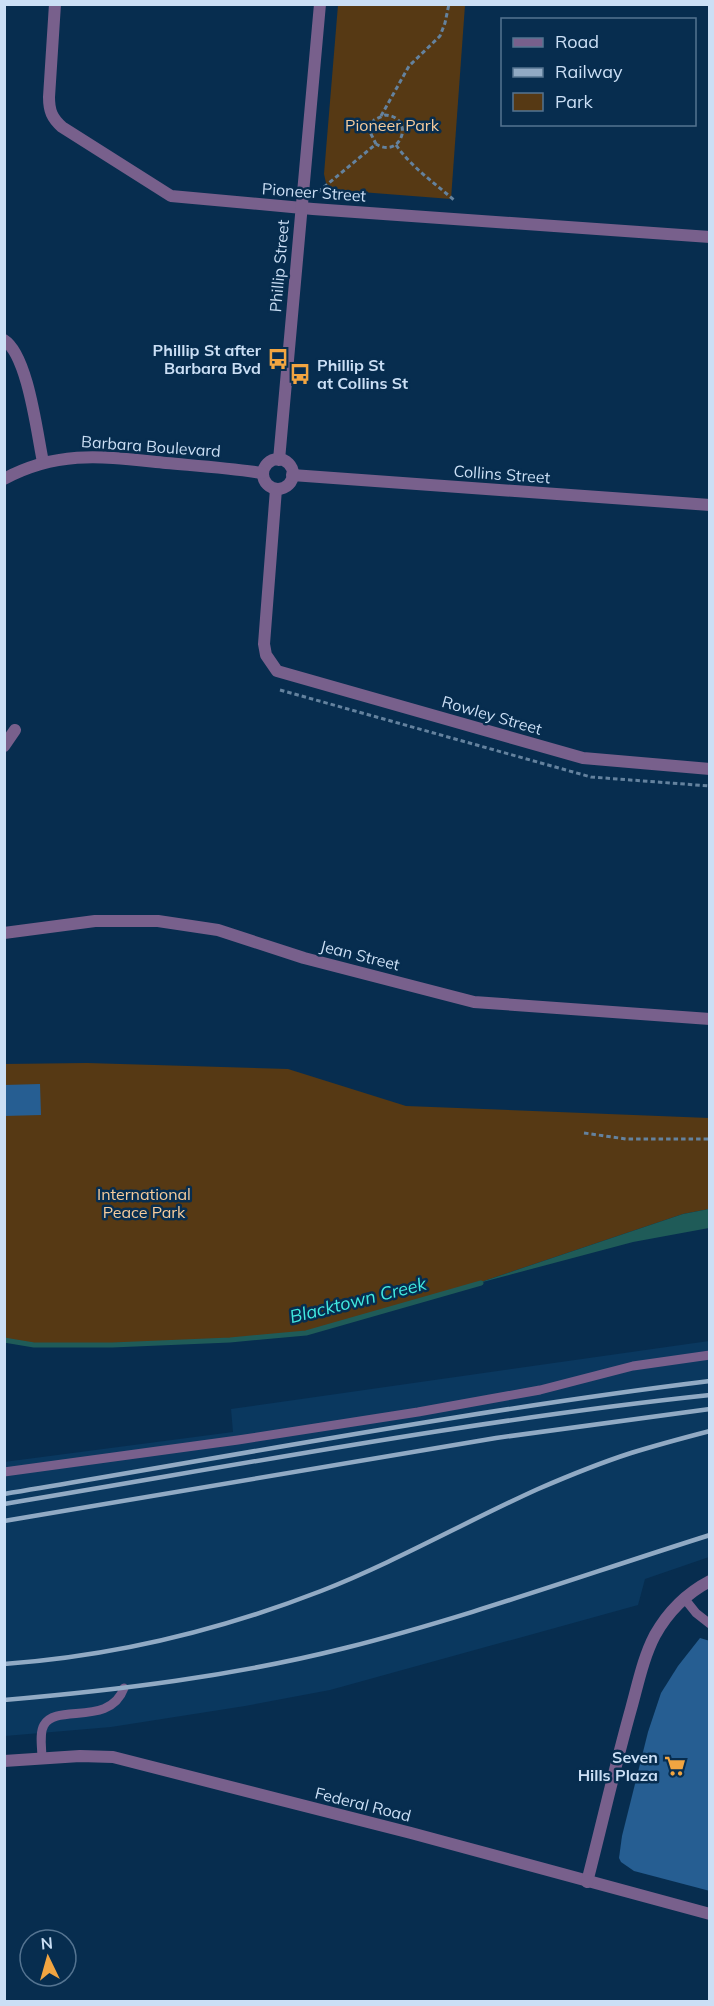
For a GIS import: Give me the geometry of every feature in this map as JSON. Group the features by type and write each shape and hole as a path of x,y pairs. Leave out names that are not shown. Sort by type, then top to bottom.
{"street":[{"name":"Pioneer Street","path":"55,4 49,110 54,120 171,196 301,208 710,237"},
{"name":"Phillip Street","path":"279,460 320,4"},
{"path":"4,340 10,343 24,370 43,462"},
{"name":"Barbara Boulevard","path":"4,479 43,462 81,457 228,468 262,473"},
{"path":"279,460 291,467 292,476 289,484 276,489 267,484 262,473 268,462 279,460"},
{"name":"Collins Street","path":"292,476 710,505"},
{"name":"Rowley Street","path":"276,489 264,644 266,655 277,671 583,758 710,769"},
{"path":"4,746 15,730"},
{"name":"Jean Street","path":"4,933 95,921 158,921 218,930 304,958 474,1002 710,1019"},
{"path":"587,1882 645,1657 655,1635 674,1609 684,1598 710,1581"},
{"name":"Federal Road","path":"4,1761 80,1755 112,1757 411,1833 710,1914"}],"lane":[{"path":"4,1472 238,1440 418,1412 540,1390 633,1366 710,1355"},
{"path":"684,1598 696,1613 710,1624"},
{"path":"42,1758 42,1727 48,1720 106,1708 117,1701 124,1688"}],"path":[{"path":"381,116 410,66 440,36 449,4"},
{"path":"381,116 392,116 400,122 403,132 396,144 385,148 376,144 370,137 370,128 374,120 381,116"},
{"path":"301,208 376,144"},
{"path":"396,144 412,164 455,201"},
{"path":"584,1133 626,1139 710,1139"}],"shaded area":[{"path":"709,1209 709,1228 633,1242 475,1284 683,1214"},
{"path":"709,1341 709,1557 645,1579 638,1605 330,1690 111,1727 5,1736 4,1462 233,1432 231,1409"}],"green space":[{"name":"Pioneer Park","path":"338,5 465,5 451,199 335,190 326,183 324,174"},
{"name":"International Peace Park","path":"87,1063 288,1069 406,1106 709,1118 709,1209 683,1214 475,1284 306,1333 230,1340 34,1345 5,1340 4,1064"}],"building":[{"path":"40,1084 41,1115 4,1116 4,1085"},
{"name":"Seven Hills Plaza","path":"700,1638 710,1641 710,1891 634,1871 619,1858 622,1836 648,1732 661,1693"}],"waterway":[{"name":"Blacktown Creek","path":"4,1340 34,1345 112,1345 230,1340 306,1333 481,1283"}],"railway":[{"path":"4,1494 444,1419 710,1381"},
{"path":"4,1504 444,1430 710,1395"},
{"path":"4,1521 496,1438 710,1409"},
{"path":"4,1664 126,1648 166,1640 244,1618 349,1580 538,1489 572,1475 631,1453 710,1431"},
{"path":"4,1700 176,1681 303,1658 437,1623 710,1535"}],"place":[{"name":"Phillip St after Barbara Bvd","path":"278,359"},
{"name":"Phillip St at Collins St","path":"300,374"},
{"name":"Seven Hills Plaza","path":"675,1766"}]}
